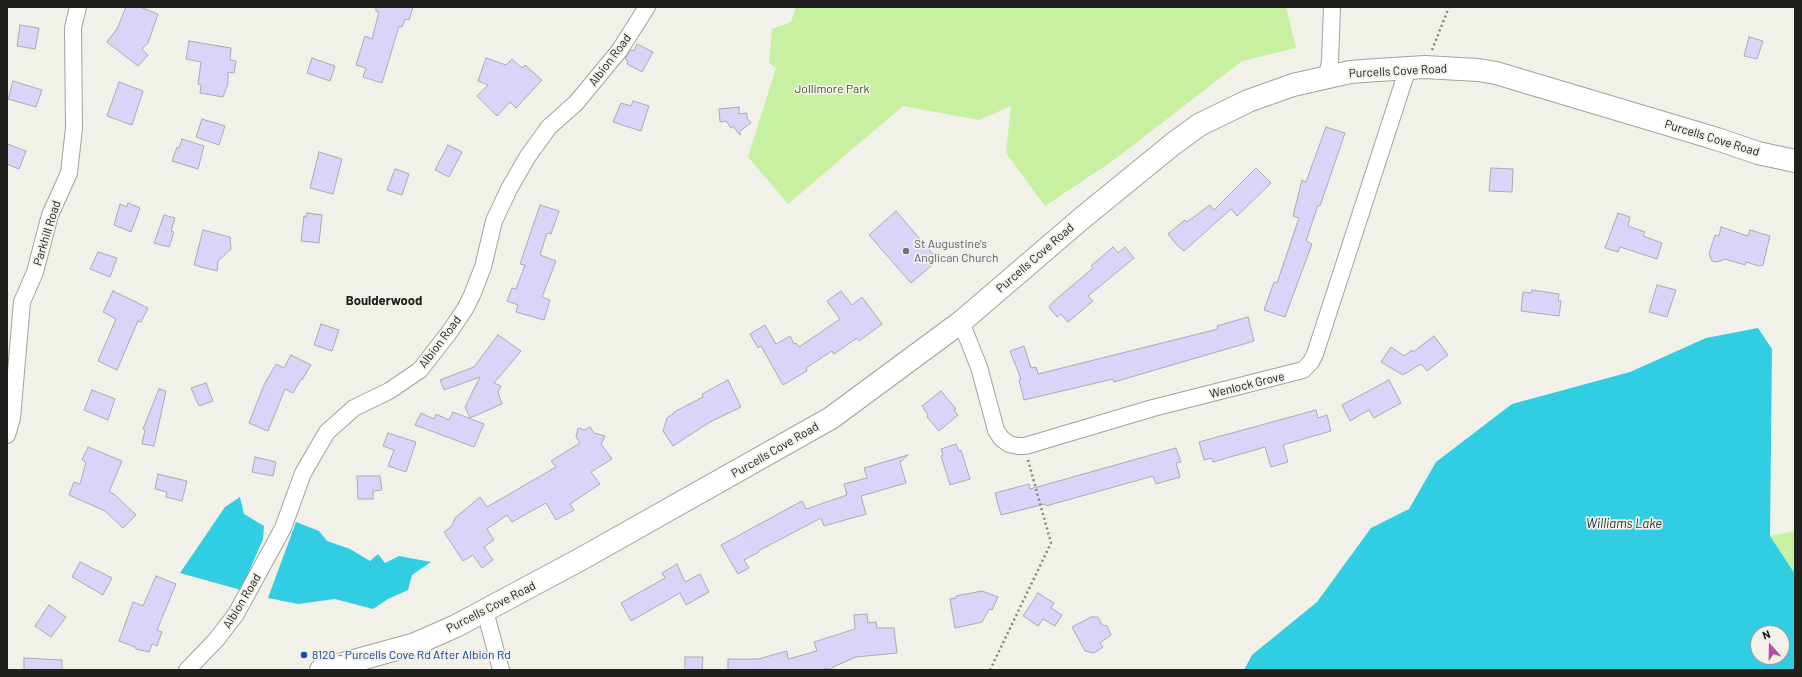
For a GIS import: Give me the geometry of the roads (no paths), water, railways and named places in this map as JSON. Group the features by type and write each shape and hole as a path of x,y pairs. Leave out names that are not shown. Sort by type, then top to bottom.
{"main road":[{"name":"Purcells Cove Road","path":"321,670 415,644 485,611 722,481 831,418 961,322 1147,164 1199,125 1248,101 1293,85 1350,72 1416,68 1478,70 1496,73 1717,139 1758,153 1795,161"}],"street":[{"name":"Parkhill Road","path":"7,435 12,418 22,302 35,272 50,215 69,173 74,128 73,28 78,7"},
{"name":"Albion Road","path":"187,670 216,640 236,614 283,528 303,473 327,432 354,408 389,391 420,370 448,334 465,309 472,295 484,267 494,221 500,205 528,156 549,127 576,103 619,51 648,7"},
{"path":"1328,77 1332,7"},
{"name":"Wenlock Grove","path":"961,322 979,367 996,430 1001,438 1009,444 1025,446 1153,408 1298,372 1310,364 1319,343 1416,68"},
{"path":"485,611 501,670"}],"water":[{"name":"Williams Lake","path":"1758,328 1772,349 1770,536 1795,574 1795,670 1244,670 1252,655 1317,602 1371,528 1409,509 1436,462 1512,404 1630,372 1706,338"},
{"path":"240,497 244,514 264,526 263,539 241,590 180,573 225,507"},
{"path":"296,522 319,531 327,541 350,549 370,561 378,554 385,563 399,556 431,562 412,575 408,590 388,599 373,609 335,599 298,604 268,598"}],"place":[{"name":"St Augustine's Anglican Church","path":"906,251"},
{"name":"8120 - Purcells Cove Rd After Albion Rd","path":"304,655"}],"district":[{"name":"Boulderwood","path":"384,301"}],"park label":[{"name":"Jollimore Park","path":"832,89"}]}
